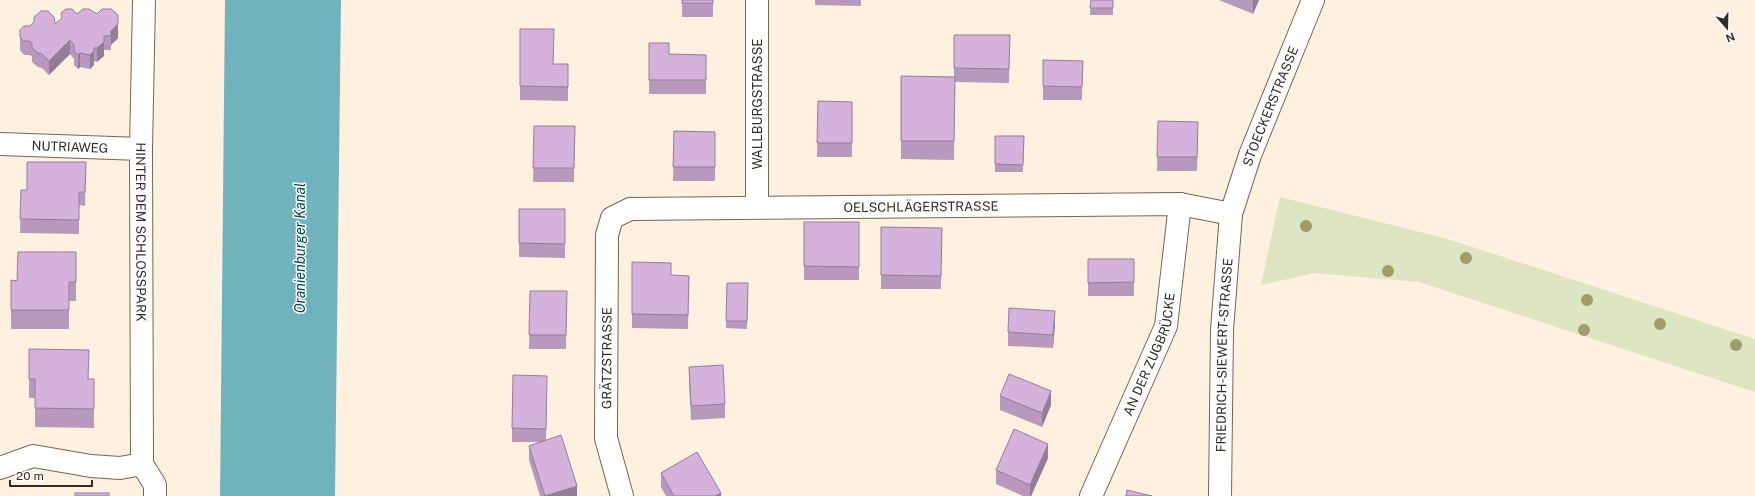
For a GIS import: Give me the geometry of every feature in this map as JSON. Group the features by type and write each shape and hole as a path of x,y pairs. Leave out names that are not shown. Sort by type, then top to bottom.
{"street":[{"name":"HINTER DEM SCHLOSSPARK","path":"142,464 141,149 144,0"},
{"name":"WALLBURGSTRASSE","path":"757,0 757,207"},
{"name":"STOECKERSTRASSE","path":"1231,214 1250,154 1313,0"},
{"name":"NUTRIAWEG","path":"0,144 141,149"},
{"name":"OELSCHLÄGERSTRASSE","path":"612,218 630,209 1180,204 1231,214"},
{"name":"AN DER ZUGBRÜCKE","path":"1090,496 1166,326 1180,204"},
{"name":"FRIEDRICH-SIEWERT-STRASSE","path":"1220,496 1222,330 1231,214"},
{"name":"GRÄTZSTRASSE","path":"612,218 607,235 606,438 622,496"},
{"path":"0,468 34,456 91,466 120,468 142,464 155,485 155,496"}],"green space":[{"path":"1280,197 1448,239 1755,339 1755,392 1419,282 1314,273 1261,285"}],"water":[{"name":"Oranienburger Kanal","path":"225,0 341,0 335,496 220,496"}],"building":[{"path":"682,0 713,0 713,3 682,3"},
{"path":"1091,0 1113,0 1113,8 1090,8"},
{"path":"66,9 72,9 77,14 83,9 89,9 97,14 102,9 111,9 118,15 118,24 111,31 111,36 104,36 104,42 97,48 94,48 94,51 90,55 80,53 78,55 74,51 74,45 70,40 49,61 42,54 38,53 32,48 32,43 30,41 24,41 20,37 20,30 24,26 30,26 34,22 34,17 41,11 48,11 54,17 55,24 62,18 61,13"},
{"path":"520,29 554,29 553,64 568,64 568,87 520,86"},
{"path":"954,35 1010,35 1009,69 954,68"},
{"path":"649,43 669,43 669,54 706,55 706,80 649,80"},
{"path":"1043,60 1083,61 1082,87 1043,86"},
{"path":"901,76 955,77 954,141 901,141"},
{"path":"818,101 852,102 852,143 817,143"},
{"path":"1158,121 1198,122 1197,157 1157,157"},
{"path":"534,126 575,126 574,168 533,168"},
{"path":"674,131 715,132 715,167 673,167"},
{"path":"995,136 1024,136 1023,165 995,164"},
{"path":"27,162 86,162 85,192 79,192 79,220 20,219 21,190 27,190"},
{"path":"519,209 565,209 565,244 519,243"},
{"path":"804,222 859,222 859,267 804,266"},
{"path":"881,227 942,228 941,276 881,275"},
{"path":"18,252 76,252 76,282 69,282 69,310 11,310 11,280 17,281"},
{"path":"1088,259 1134,259 1134,282 1088,283"},
{"path":"632,262 671,263 671,275 689,276 688,315 632,314"},
{"path":"727,283 748,283 747,321 726,321"},
{"path":"530,291 567,291 566,335 529,335"},
{"path":"1009,308 1055,311 1053,335 1008,332"},
{"path":"29,349 89,350 88,379 94,379 94,409 35,408 35,379 29,379"},
{"path":"723,365 725,404 691,406 689,367"},
{"path":"1009,374 1051,391 1042,413 1000,396"},
{"path":"513,375 547,376 546,429 512,428"},
{"path":"1014,429 1048,444 1030,485 996,470"},
{"path":"561,435 577,486 545,496 529,446"},
{"path":"697,452 721,493 715,496 674,496 661,473"},
{"path":"1127,490 1152,496 1126,496"},
{"path":"75,493 109,493 109,496 75,496"}]}
